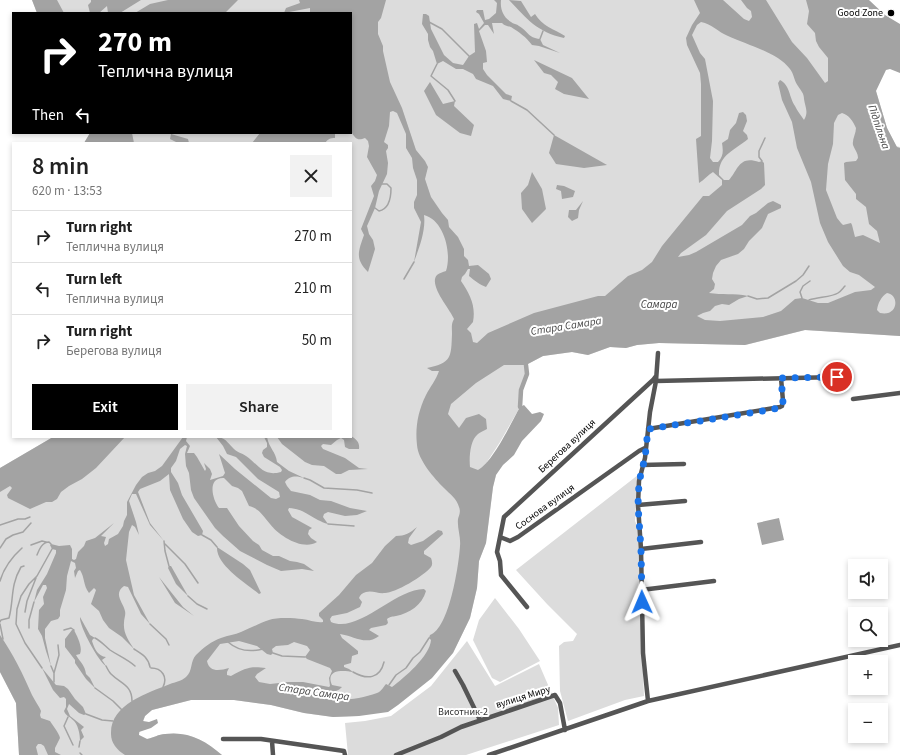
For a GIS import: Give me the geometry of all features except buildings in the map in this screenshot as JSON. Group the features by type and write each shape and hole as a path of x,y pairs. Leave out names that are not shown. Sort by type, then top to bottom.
{"street":[{"path":"648,701 644,664 641,549 638,505 639,482 642,465 645,458 645,448 656,381 658,353"},
{"name":"Берегова вулиця","path":"500,537 504,517 653,380 656,375"},
{"path":"656,381 837,377"},
{"path":"648,429 780,408 783,401 781,378"},
{"path":"853,399 900,393"},
{"name":"Соснова вулиця","path":"500,537 510,541 518,538 645,448"},
{"path":"642,465 684,464"},
{"path":"638,505 686,501"},
{"path":"500,537 497,552 500,562 500,575 527,607"},
{"path":"641,549 702,542"},
{"path":"641,590 714,581"},
{"path":"489,755 648,701 900,645"},
{"path":"455,671 480,720"},
{"name":"вулиця Миру","path":"396,755 441,737 461,727 555,695 560,702 565,730"},
{"path":"223,739 260,739 344,751 345,755"},
{"path":"272,741 273,755"}],"green space":[{"path":"32,0 838,0 876,91 887,128 896,146 900,147 900,336 805,330 745,345 659,343 637,345 626,348 610,347 588,355 572,352 543,356 526,365 527,374 521,390 520,407 487,462 496,475 493,487 486,543 479,561 477,588 470,618 453,653 359,716 333,717 304,713 271,705 234,700 191,700 152,710 145,716 139,735 147,739 163,734 173,733 189,735 203,741 222,755 19,755 16,703 0,672 0,468 51,438 352,438 352,142 85,142 89,134 352,134 352,12 37,12"},
{"path":"638,475 635,521 639,530 644,696 625,700 568,721 560,691 559,646 564,642 573,641 577,634 516,570"},
{"path":"495,598 519,629 540,661 500,682 492,678 473,640 479,620"},
{"name":"Висотник-2","path":"467,641 495,686 539,664 558,708 559,725 466,755 348,755 345,723 391,716 431,686"}],"water":[{"path":"32,0 57,0 63,12 37,12"},
{"path":"91,0 141,0 122,12 108,12 107,6 100,12 90,12 88,5"},
{"path":"168,0 238,0 226,12 137,12 150,4"},
{"name":"Самара","path":"299,0 386,0 381,18 378,22 378,34 383,46 390,82 402,108 416,150 428,167 425,179 431,197 448,220 449,227 458,237 464,249 464,256 468,260 469,266 478,265 489,274 491,279 486,287 469,276 470,269 468,269 461,281 470,295 474,311 473,322 467,329 471,333 473,342 477,343 488,333 534,313 598,296 605,296 628,276 642,270 652,262 662,246 703,196 709,196 722,185 722,180 713,172 699,183 696,139 701,136 701,84 700,73 687,45 686,38 700,13 694,0 723,0 744,19 749,21 752,17 751,11 741,0 766,0 792,42 807,58 825,83 828,81 828,58 819,47 816,41 815,33 807,24 809,11 806,0 869,0 885,15 900,24 900,73 890,69 886,70 876,91 887,128 897,147 900,148 900,336 805,330 745,345 659,343 637,345 626,348 610,347 588,355 572,352 543,356 526,365 504,365 476,383 451,404 448,414 459,428 466,418 479,414 486,419 487,429 478,434 473,440 470,454 470,467 478,470 490,459 520,407 524,405 532,414 540,412 544,414 541,421 522,441 514,455 503,465 496,475 493,487 486,543 479,561 477,588 470,618 453,653 432,678 388,712 359,716 333,717 304,713 271,705 234,700 191,700 152,710 145,716 143,721 149,722 157,719 158,723 151,728 139,732 139,735 147,739 163,734 173,733 189,735 203,741 222,755 125,755 115,746 111,734 112,724 123,707 141,696 184,678 190,672 194,657 218,639 239,633 272,619 295,618 323,622 319,616 319,613 339,595 356,575 372,563 385,546 396,536 407,534 417,527 409,538 408,543 411,545 423,541 438,530 442,531 443,534 424,551 424,554 431,558 432,564 431,567 422,575 402,587 390,592 363,593 359,598 362,602 360,607 347,613 332,616 330,619 331,622 342,624 353,622 365,617 401,596 413,591 424,589 426,591 422,600 415,608 401,615 388,618 388,623 386,625 371,628 369,630 379,636 374,639 360,640 340,634 342,638 358,651 358,654 352,656 351,663 344,665 344,667 353,672 340,671 333,673 330,680 332,685 342,687 339,690 326,692 309,688 306,690 307,693 333,700 342,700 369,696 377,693 386,684 392,687 416,666 426,653 430,646 430,635 437,630 443,621 452,595 459,555 460,543 458,519 460,509 455,499 423,463 418,451 416,439 421,407 439,371 432,371 427,368 446,361 450,354 451,348 452,323 454,319 435,285 437,275 446,271 448,264 445,238 437,223 424,215 423,233 414,262 421,222 414,208 414,202 417,195 417,180 413,168 412,158 406,148 406,134 397,113 393,111 390,112 389,126 384,142 388,145 386,151 388,163 387,174 379,191 375,208 367,226 375,249 368,272 361,263 359,259 359,251 364,235 361,229 374,196 371,186 377,175 367,157 369,146 368,141 365,138 357,139 352,133 352,12 310,12 310,8 284,12 286,8 300,3","holes":["701,22 712,26 724,34 770,53 784,63 791,71 803,95 806,112 804,120 793,103 786,85 780,80 778,83 782,100 792,122 797,148 811,182 820,223 828,242 843,266 850,272 859,275 875,287 871,290 855,292 828,303 818,303 802,298 795,299 781,311 763,317 720,321 705,320 697,316 710,311 715,306 722,304 729,305 748,296 709,293 714,289 715,284 712,279 713,273 721,260 738,254 744,249 749,241 762,228 768,214 781,208 781,205 773,201 768,203 750,216 742,225 696,252 678,257 681,253 706,235 727,211 765,185 764,163 762,161 747,160 743,162 729,180 724,180 719,175 719,168 724,158 748,139 747,135 743,131 747,121 746,115 743,112 739,113 736,123 730,130 728,139 722,143 723,153 720,160 718,162 713,162 710,158 713,101 705,59 700,53 692,35 697,25","842,113 849,117 856,128 853,145 858,155 856,161 844,163 845,180 856,194 856,199 866,207 869,224 877,231 880,243 863,235 855,237 851,223 843,225 837,218 826,190 828,164 833,144 834,123 838,115","887,293 894,298 894,309 891,312 880,313 877,310 877,307 880,300","239,641 257,646 267,654 271,655 273,653 272,649 276,646 288,645 294,642 307,646 310,650 305,657 330,668 332,671 329,678 330,686 303,682 270,684 259,682 255,677 266,668 255,667 244,669 231,676 227,675 229,668 215,670 208,665 207,661 220,644"]},
{"path":"494,0 501,0 501,7 508,20 522,28 533,37 540,39 543,45 560,53 532,45 520,33 502,23 492,23 494,34 488,25 485,25 479,31 486,51 487,62 483,63 483,69 506,94 512,96 511,101 503,99 493,86 476,79 473,74 463,69 456,69 443,61 437,64 433,51 430,47 428,34 422,24 423,14 426,14 429,16 431,29 444,55 453,63 463,65 469,56 475,52 474,24 477,23 479,29 484,23 479,14 476,12 477,10 483,10 485,20 489,19 496,13 497,3"},
{"path":"509,0 521,1 531,17 535,14 541,22 565,36 564,38 547,32 533,24"},
{"path":"534,60 572,78 589,99 564,94 555,89 558,82 551,75 544,73"},
{"path":"430,82 443,104 455,101 454,106 474,125 471,136 460,133 436,115 424,91"},
{"path":"89,134 132,134 134,142 85,142"},
{"path":"171,134 188,139 189,142 176,142 170,139"},
{"path":"259,134 335,134 335,138 329,139 326,142 253,142"},
{"path":"554,135 607,165 584,168 556,164 549,153"},
{"path":"532,172 542,189 546,209 532,223 522,209 521,193 528,185"},
{"path":"557,185 564,186 575,191 573,197 562,199 561,191 556,189"},
{"path":"583,201 579,210 578,218 572,221 568,217 569,210 576,210"},
{"path":"352,437 359,444 359,449 349,449 345,447 344,440 341,438 352,438"},
{"path":"51,438 124,438 96,468 61,492 57,499 30,509 8,498 7,495 12,488 10,486 0,492 0,468"},
{"path":"182,438 187,438 186,441 190,446 187,453 194,453 205,471 206,469 204,463 210,469 212,474 210,480 223,476 225,473 219,454 271,498 276,499 280,497 279,492 258,479 236,457 227,454 217,438 224,439 234,449 246,456 265,472 281,472 282,470 280,467 264,457 262,453 267,447 264,438 267,438 277,462 289,471 304,478 289,478 285,482 291,491 310,495 320,500 331,501 350,508 367,511 357,515 345,516 328,512 324,514 323,517 328,524 305,512 289,508 288,510 292,517 312,528 309,530 308,534 317,542 305,545 292,541 274,529 259,511 249,506 242,491 232,486 224,478 215,481 212,489 214,499 219,508 227,508 239,526 253,541 259,545 262,550 273,556 279,556 290,561 304,564 314,571 302,569 281,571 240,551 215,528 194,498 191,490 189,473 186,466 185,454 187,446 185,445 180,449 176,461 171,468 171,472 178,483 182,495 203,531 202,535 198,536 192,532 183,519 170,490 169,474 160,481 140,489 138,492 150,523 164,541 150,525 136,494 132,494 129,501 139,535 135,527 132,525 129,532 126,560 134,595 150,624 141,614 128,587 124,586 119,592 119,595 125,612 124,630 134,649 122,637 109,628 99,611 91,604 96,590 94,588 89,593 80,570 75,578 75,563 71,561 60,616 58,619 51,621 45,629 45,638 51,666 42,636 38,629 39,610 44,604 43,597 47,588 46,585 43,585 34,602 37,590 47,574 56,553 56,550 52,549 50,545 70,545 72,549 72,559 74,560 86,541 95,538 114,523 101,536 106,537 104,543 105,546 108,544 109,539 118,534 123,526 127,515 127,502 136,485 142,477 162,466"},
{"path":"278,438 341,438 331,445 323,444 321,446 323,449 345,458 359,468 368,469 349,470 341,474 336,474 324,466 312,465 305,462 282,444"},
{"path":"779,518 784,540 762,545 757,523"},
{"path":"217,547 250,570 261,593 259,594 226,567 218,554"},
{"path":"171,566 188,596 176,584 168,568"},
{"path":"159,577 183,607 194,616 175,603"},
{"path":"80,617 90,635 95,638 92,641 96,650 99,654 106,657 102,660 106,666 90,643"},
{"path":"72,630 74,630 77,635 81,648 80,654 76,655 95,688 86,679 75,663 75,660 65,647 65,639"},
{"path":"0,635 41,711 41,718 50,721 58,734 60,738 55,748 55,752 61,755 48,755 44,746 38,744 36,747 38,755 19,755 16,703 0,672"},
{"path":"42,668 56,685 64,686 68,689 83,707 86,714 84,715 79,713 69,704 67,709 70,716 84,727 81,730 84,737 80,741 76,724 64,711 66,707 66,699 64,697 60,698 53,690"}],"waterway":[{"path":"429,22 442,29 469,56"},
{"path":"540,39 543,31"},
{"path":"437,64 431,76 448,90 455,101"},
{"path":"511,101 527,110 554,135"},
{"path":"762,161 759,157 759,151 765,138"},
{"path":"375,208 379,211 382,210 385,208 390,199 391,188 387,184 382,184"},
{"path":"404,279 414,262"},
{"path":"748,296 757,299 768,298 796,281 803,275 809,266"},
{"path":"802,298 800,292 803,286 810,281"},
{"path":"809,300 835,294 845,286"},
{"path":"520,407 521,390 527,374 526,365"},
{"path":"304,478 324,488 357,490 372,493"},
{"path":"0,525 30,517"},
{"path":"0,548 6,539 23,532 31,523"},
{"path":"328,524 354,526"},
{"path":"202,535 211,540 217,547"},
{"path":"31,545 42,541 46,542"},
{"path":"164,541 169,566"},
{"path":"37,555 44,543 49,542 51,544"},
{"path":"165,544 185,564 198,583"},
{"path":"0,581 9,563 22,548"},
{"path":"42,668 25,643 16,624 17,609 21,596 29,584 37,576 52,549"},
{"path":"0,622 1,620 9,618 15,580 21,567 24,566"},
{"path":"25,612 27,601 36,578"},
{"path":"188,596 197,604 207,609"},
{"path":"29,628 29,620 34,602"},
{"path":"0,624 3,639"},
{"path":"150,624 166,639 169,645"},
{"path":"64,630 71,628 74,630"},
{"path":"95,638 110,650 135,666"},
{"path":"389,685 396,675 406,668 413,658 420,652 429,638"},
{"path":"228,642 240,649 263,649"},
{"path":"54,673 59,655 58,645"},
{"path":"134,649 146,658 150,667"},
{"path":"273,653 282,656 305,657"},
{"path":"353,672 358,675 368,677 376,675 382,668 384,662"},
{"path":"51,666 54,673 54,682"},
{"path":"106,666 111,674 128,688 132,696 132,701"},
{"path":"151,668 155,668 163,674 165,680 163,687"},
{"path":"95,688 113,701 122,710"},
{"path":"86,714 102,720 113,721"},
{"path":"68,717 64,726 73,745"},
{"path":"79,747 80,741"}],"place":[{"name":"Good Zone","path":"891,13"}],"route":[{"path":"642,602 638,505 639,482 642,465 645,458 648,429 780,408 783,404 781,378 837,377"}],"water label":[{"name":"Підпільна","path":"879,127"},
{"name":"Стара Самара","path":"566,326"},
{"name":"Стара Самара","path":"314,692"}]}
